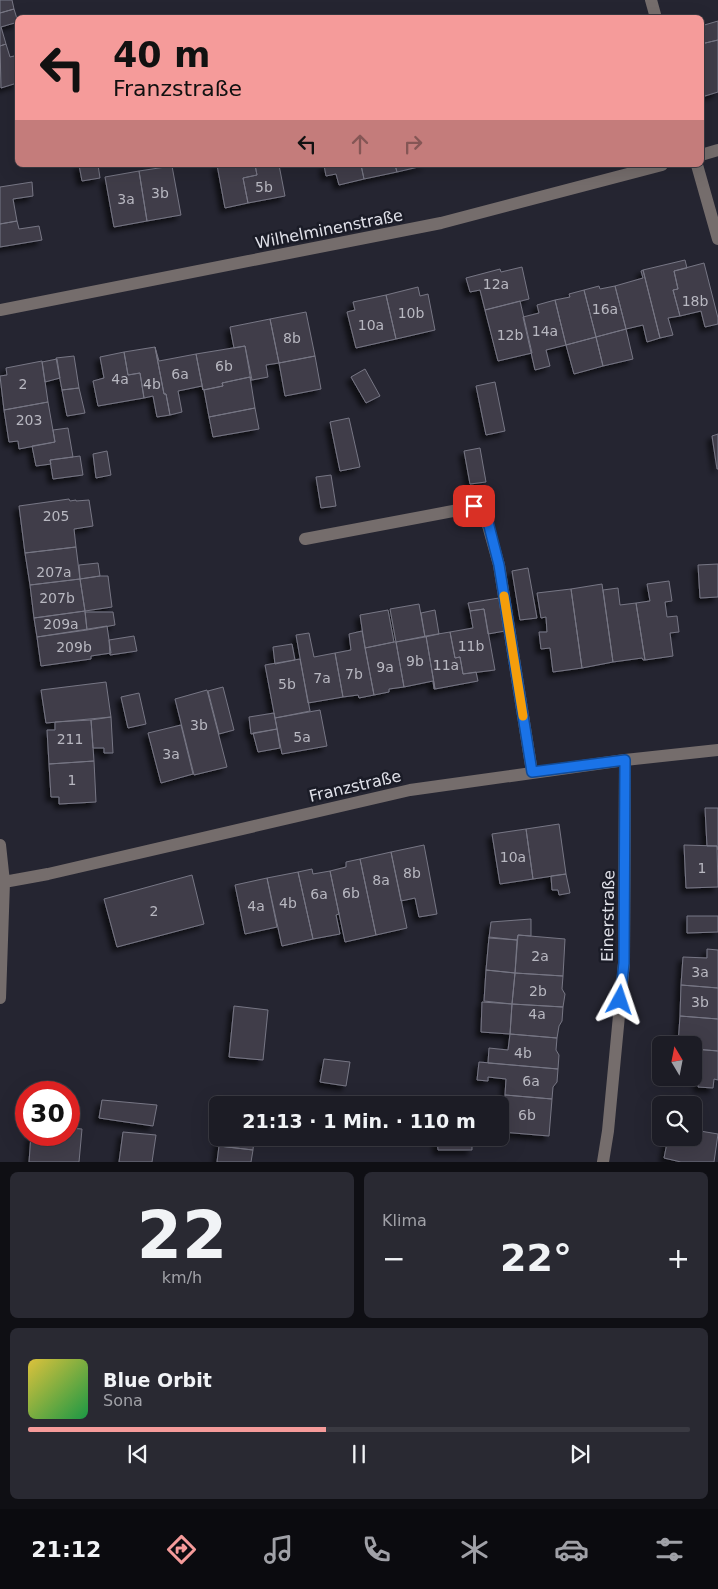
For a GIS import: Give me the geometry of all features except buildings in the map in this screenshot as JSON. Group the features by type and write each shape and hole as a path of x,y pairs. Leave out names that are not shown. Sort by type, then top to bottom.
{"street":[{"path":"651,0 655,15"},
{"path":"704,153 718,150"},
{"name":"Wilhelminenstraße","path":"0,310 442,223 654,167"},
{"path":"698,167 718,239"},
{"path":"305,539 474,506 488,522 499,565 532,772"},
{"name":"Franzstraße","path":"4,882 57,872 410,790 532,772 718,750"},
{"name":"Einerstraße","path":"603,1162 608,1131 624,963 625,760"},
{"path":"0,845 4,882 0,998"}],"slow traffic":[{"path":"504,596 523,716"}],"route":[{"path":"474,506 488,522 499,565 532,772 625,760 624,963 620,1000"}]}
